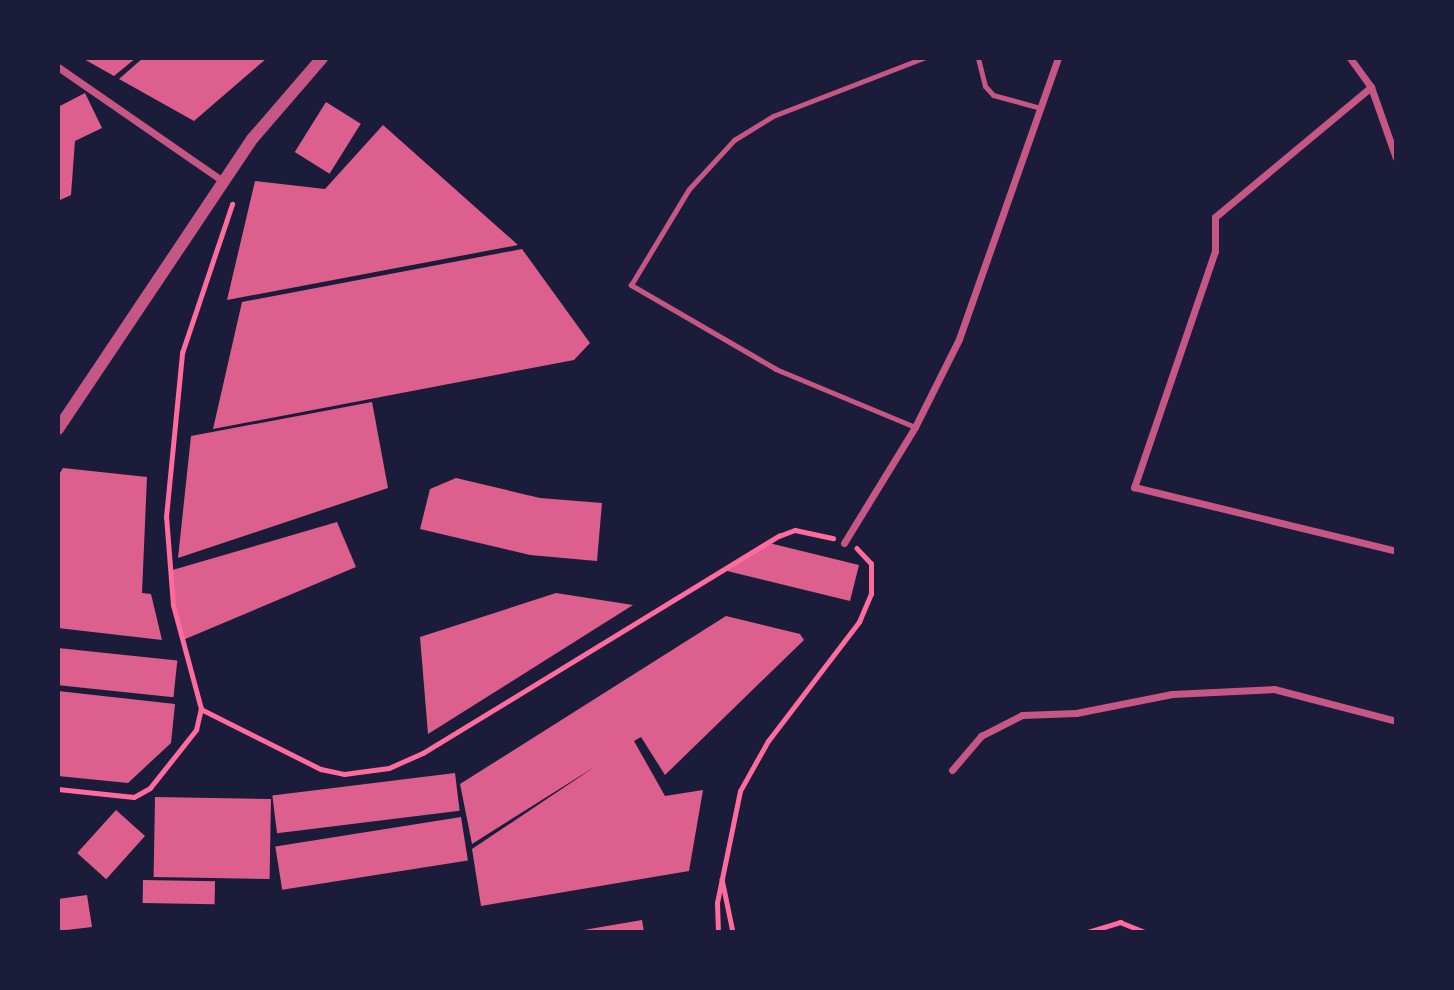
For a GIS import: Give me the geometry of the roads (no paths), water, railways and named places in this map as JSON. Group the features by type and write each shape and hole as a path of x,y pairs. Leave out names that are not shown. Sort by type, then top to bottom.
{"street":[{"path":"58,429 253,138 322,58"},
{"path":"844,542 915,427 959,339 1037,107 1058,58"},
{"path":"1350,58 1371,87 1396,158"},
{"path":"58,67 224,182"},
{"path":"1371,87 1215,217 1215,251 1134,487 1396,551"},
{"path":"952,770 981,736 1022,715 1076,713 1172,694 1274,689 1396,721"}],"lane":[{"path":"915,427 749,355 631,285 689,189 734,139 772,116 923,58"},
{"path":"978,58 985,86 993,95 1037,107"}]}
